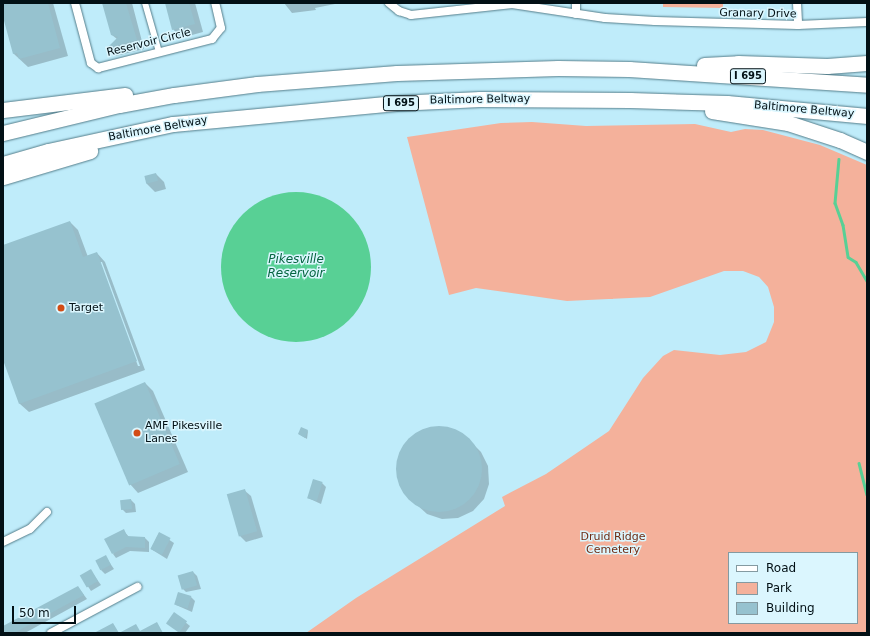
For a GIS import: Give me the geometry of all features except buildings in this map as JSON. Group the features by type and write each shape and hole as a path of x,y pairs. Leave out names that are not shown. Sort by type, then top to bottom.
{"highway":[{"path":"629,69 738,63 805,66 867,63"},
{"name":"I 695","path":"3,133 104,108 174,95 257,84 397,73 558,68 629,69 867,85"},
{"path":"3,110 116,96 174,95"},
{"name":"Baltimore Beltway","path":"3,164 48,151 173,124 396,103 480,100 630,100 727,103 867,116"},
{"path":"630,100 788,123 840,140 867,152"},
{"path":"3,177 173,124"}],"street":[{"name":"Reservoir Circle","path":"75,3 91,63 98,68 216,36 221,28 215,3"},
{"path":"145,3 159,52"},
{"name":"Granary Drive","path":"389,3 399,11 411,15 512,4 576,14 670,22 798,25 867,22"},
{"path":"576,3 576,14"},
{"path":"797,3 798,25"},
{"path":"3,542 30,529 47,512"},
{"path":"51,633 137,587"}],"green space":[{"path":"663,3 723,3 723,8 663,7"},
{"name":"Druid Ridge Cemetery","path":"532,122 586,126 695,124 731,132 745,129 763,130 820,145 867,165 867,633 306,633 356,598 505,506 502,497 546,474 609,431 643,378 663,356 674,350 720,355 746,352 766,342 774,322 774,307 768,287 759,277 743,271 724,271 650,297 567,301 476,288 449,295 407,137 501,123"}],"water":[{"name":"Pikesville Reservoir","path":"296,192 325,198 349,214 365,238 371,267 365,296 349,320 325,336 296,342 267,336 243,320 227,296 221,267 227,238 243,214 267,198"}],"waterway":[{"path":"839,159 835,203 843,225 848,257 856,262 867,281"},
{"path":"859,463 867,494"}],"place":[{"name":"Target","path":"61,308"},
{"name":"AMF Pikesville Lanes","path":"137,433"}]}
